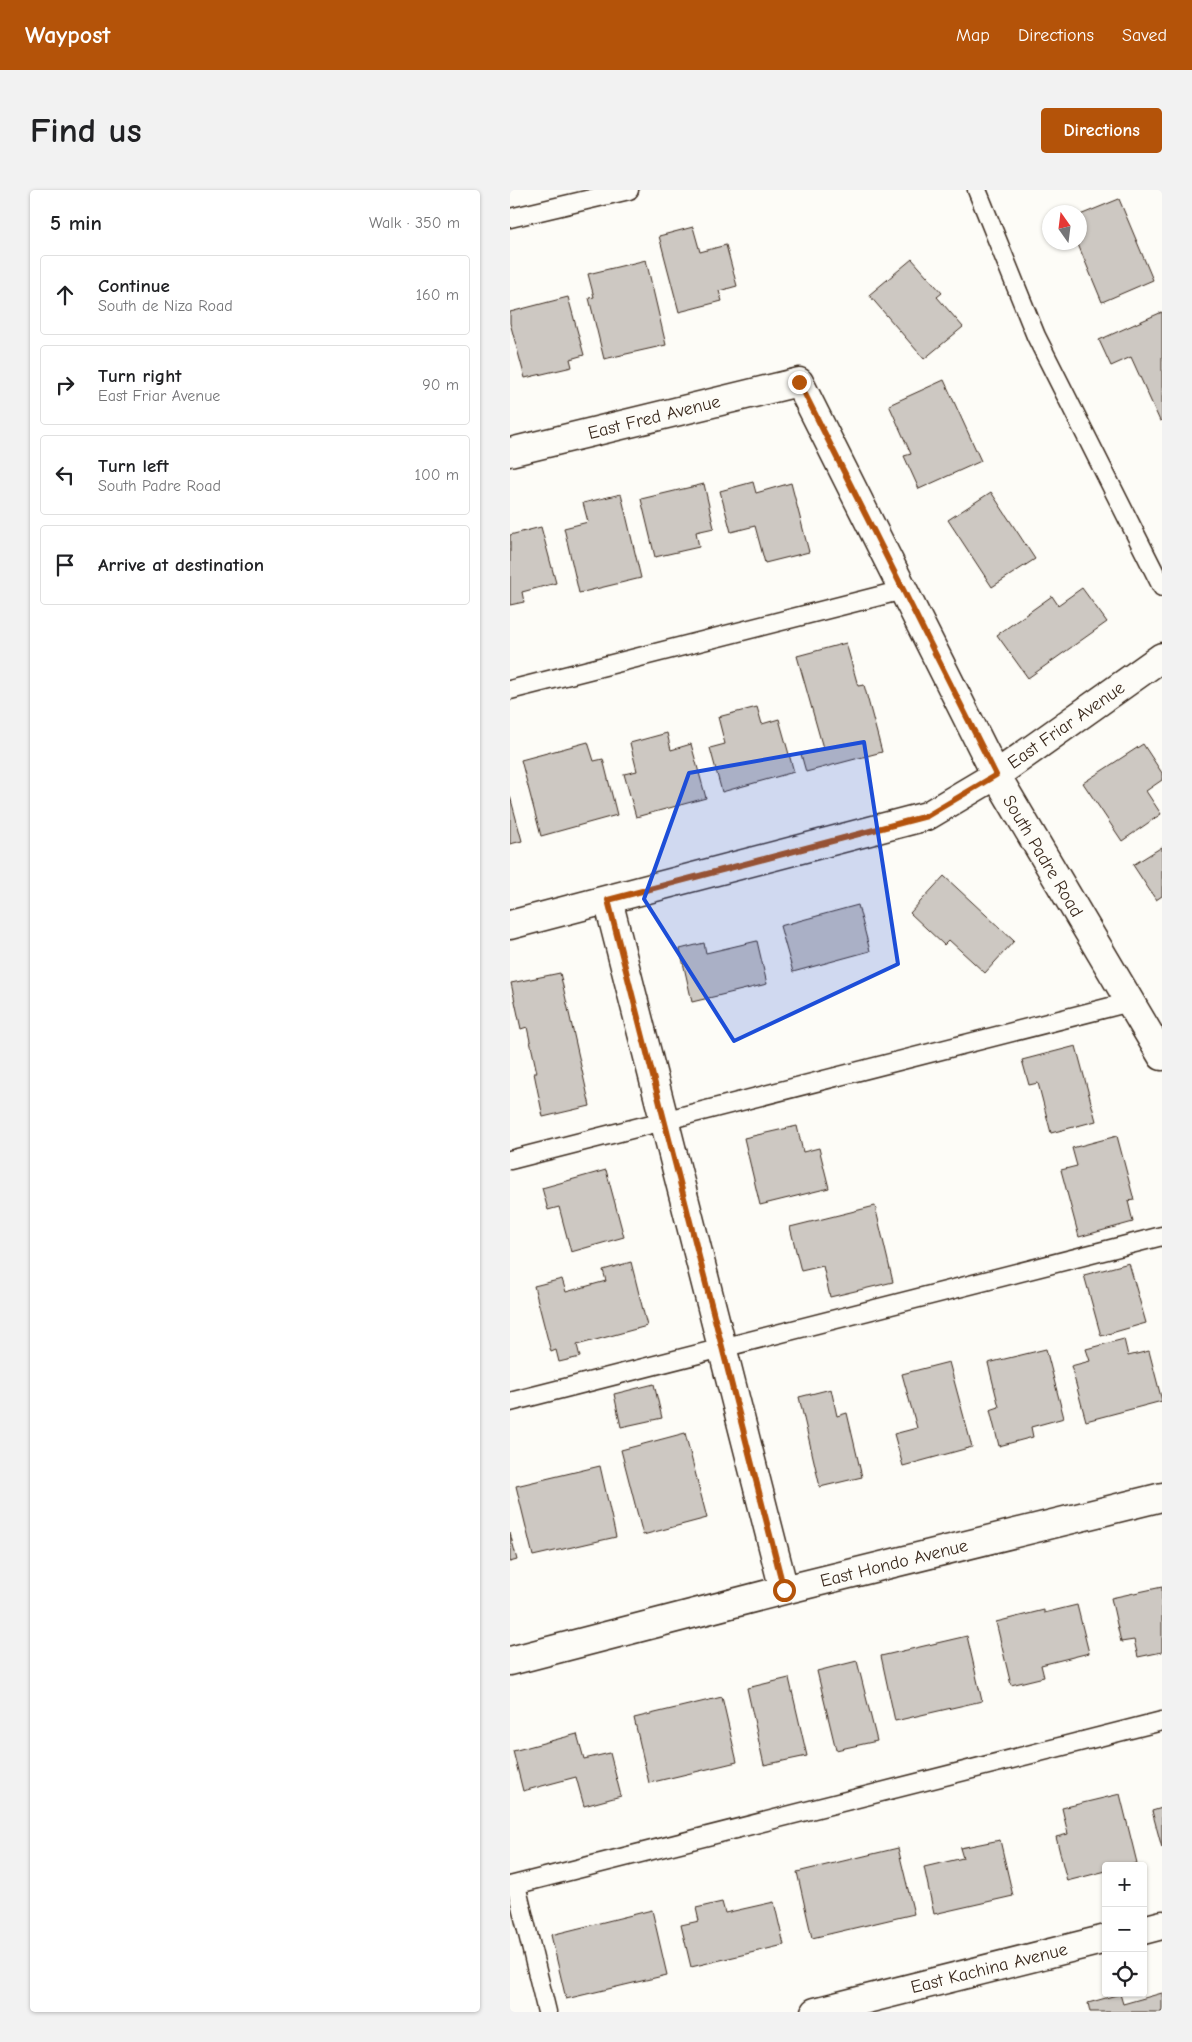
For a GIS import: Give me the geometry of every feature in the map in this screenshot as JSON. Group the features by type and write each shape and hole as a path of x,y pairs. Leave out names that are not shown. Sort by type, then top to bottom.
{"street":[{"name":"East Fred Avenue","path":"510,452 799,382"},
{"name":"South Padre Road","path":"799,382 996,775 1162,1056"},
{"name":"East Friar Avenue","path":"510,925 927,816 996,775 1162,657"},
{"path":"608,900 784,1590"},
{"name":"East Hondo Avenue","path":"510,1661 784,1590 1162,1497"},
{"path":"1147,1929 1162,1925"},
{"name":"East Kachina Avenue","path":"815,2012 1102,1940"}],"lane":[{"path":"510,218 628,190"},
{"path":"977,190 1036,336 1162,587"},
{"path":"510,690 903,590"},
{"path":"510,1160 1130,1002"},
{"path":"510,1402 1162,1236"},
{"path":"547,2012 513,1885 1162,1721"}],"highlighted area":[{"path":"864,742 898,964 734,1041 644,899 689,773"}],"building":[{"path":"1119,199 1153,280 1102,302 1080,250 1087,250 1087,212"},
{"path":"693,227 700,252 726,245 737,286 719,291 722,301 679,312 659,236"},
{"path":"912,259 942,293 937,297 963,327 924,359 869,295"},
{"path":"646,260 666,345 604,359 589,298 594,297 588,274"},
{"path":"568,297 584,355 570,359 572,367 525,378 510,323 510,312"},
{"path":"1162,312 1162,420 1160,421 1131,357 1111,366 1099,340"},
{"path":"944,380 981,461 919,489 904,456 911,454 889,405"},
{"path":"753,482 756,493 791,483 809,552 765,563 755,526 731,532 720,491"},
{"path":"704,484 714,528 696,532 699,547 655,557 641,499"},
{"path":"991,492 1035,559 992,587 948,520"},
{"path":"621,494 641,578 579,593 564,528 588,522 583,503"},
{"path":"541,527 556,583 522,592 524,602 510,605 510,535"},
{"path":"1082,588 1107,622 1028,678 997,635 1052,596 1058,605"},
{"path":"846,643 858,686 864,685 882,752 806,772 801,754 823,748 797,656"},
{"path":"757,707 762,724 779,719 794,772 722,792 710,748 725,744 718,717"},
{"path":"667,733 671,750 691,744 706,798 636,817 624,774 637,771 630,743"},
{"path":"588,742 594,761 603,759 617,815 541,836 521,760"},
{"path":"1143,744 1162,773 1162,780 1146,791 1161,814 1122,841 1083,783"},
{"path":"510,796 522,841 510,844"},
{"path":"1162,847 1162,896 1156,900 1133,865"},
{"path":"944,876 1014,941 985,973 949,940 944,945 910,913"},
{"path":"858,905 870,951 793,972 780,926"},
{"path":"757,941 767,984 692,1002 680,949 704,943 706,953"},
{"path":"560,973 590,1106 543,1117 534,1073 537,1073 527,1027 521,1029 511,983"},
{"path":"1076,1046 1096,1121 1051,1133 1038,1083 1029,1085 1022,1060"},
{"path":"797,1126 803,1152 819,1148 829,1188 760,1205 744,1138"},
{"path":"1117,1136 1134,1200 1128,1201 1133,1222 1079,1237 1061,1170 1077,1166 1072,1148"},
{"path":"606,1170 624,1237 571,1252 559,1207 548,1210 542,1188"},
{"path":"875,1206 893,1282 830,1297 823,1266 801,1271 790,1227"},
{"path":"631,1262 647,1326 577,1345 580,1357 559,1362 556,1350 551,1352 534,1286 562,1279 566,1292 606,1281 603,1270"},
{"path":"1129,1263 1146,1323 1101,1336 1084,1275"},
{"path":"1124,1339 1128,1356 1149,1351 1162,1401 1086,1421 1071,1366 1090,1361 1086,1349"},
{"path":"1046,1349 1064,1418 1031,1427 1033,1437 999,1446 990,1410 999,1407 988,1363"},
{"path":"949,1362 972,1447 903,1466 894,1434 917,1428 902,1374"},
{"path":"654,1384 662,1418 621,1427 614,1394"},
{"path":"831,1389 837,1416 847,1413 862,1477 820,1487 799,1397"},
{"path":"685,1433 707,1518 643,1535 621,1450"},
{"path":"600,1466 616,1537 533,1556 516,1486"},
{"path":"510,1533 517,1560 510,1562"},
{"path":"1162,1587 1162,1652 1138,1657 1134,1640 1121,1642 1111,1598"},
{"path":"1077,1605 1089,1653 1041,1665 1044,1677 1011,1685 996,1622 1044,1610 1044,1613"},
{"path":"967,1636 982,1701 895,1721 881,1656"},
{"path":"857,1661 877,1741 836,1750 817,1671"},
{"path":"789,1678 807,1756 764,1765 747,1688"},
{"path":"722,1697 737,1762 649,1783 634,1718"},
{"path":"577,1734 584,1759 610,1753 621,1796 584,1806 576,1777 523,1791 513,1751"},
{"path":"1120,1794 1137,1862 1102,1862 1102,1872 1067,1881 1056,1837 1068,1834 1062,1808"},
{"path":"1162,1808 1162,1848 1152,1811"},
{"path":"1000,1840 1013,1896 934,1914 924,1867 963,1858 960,1848"},
{"path":"898,1848 914,1914 812,1938 797,1872"},
{"path":"722,1902 725,1913 774,1902 784,1945 691,1967 681,1925 699,1921 696,1908"},
{"path":"652,1910 667,1975 566,1999 551,1935"},
{"path":"1162,1993 1162,2012 1090,2012 1088,2003 1109,1997 1121,1997 1123,2004"}],"route":[{"path":"784,1590 608,900 927,816 996,775 799,382"}]}
